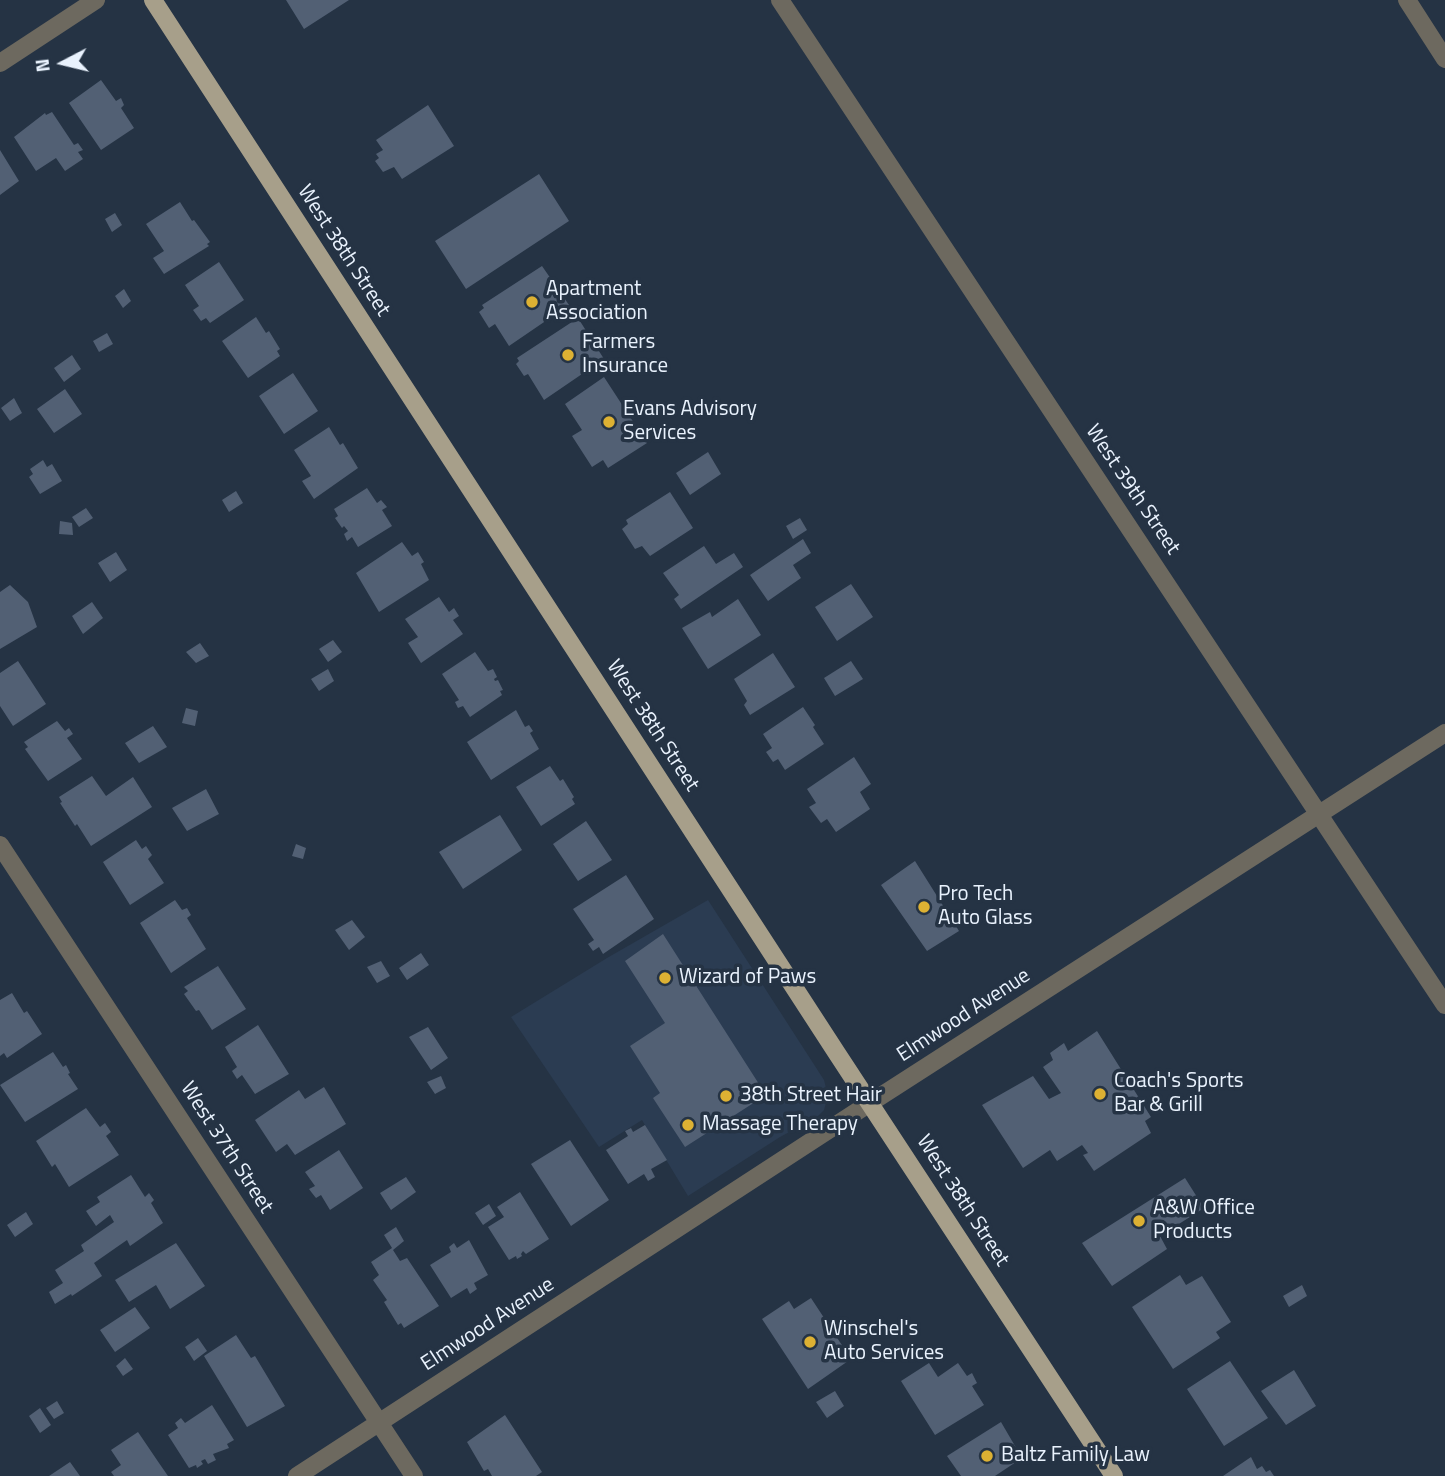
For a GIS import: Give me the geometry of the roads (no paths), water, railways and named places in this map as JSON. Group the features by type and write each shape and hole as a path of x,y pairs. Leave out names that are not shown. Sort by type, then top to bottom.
{"main road":[{"name":"West 38th Street","path":"153,0 1114,1476"}],"street":[{"path":"0,63 96,0"},
{"name":"West 39th Street","path":"780,0 1445,1005"},
{"path":"1407,0 1445,59"},
{"name":"Elmwood Avenue","path":"297,1476 1445,733"},
{"name":"West 37th Street","path":"0,845 414,1476"}],"place":[{"name":"Apartment Association","path":"532,302"},
{"name":"Farmers Insurance","path":"568,355"},
{"name":"Evans Advisory Services","path":"609,422"},
{"name":"Pro Tech Auto Glass","path":"924,907"},
{"name":"Wizard of Paws","path":"665,978"},
{"name":"Coach's Sports Bar & Grill","path":"1100,1094"},
{"name":"38th Street Hair","path":"726,1096"},
{"name":"Massage Therapy","path":"688,1125"},
{"name":"A&W Office Products","path":"1139,1221"},
{"name":"Winschel's Auto Services","path":"810,1342"},
{"name":"Baltz Family Law","path":"987,1456"}]}
